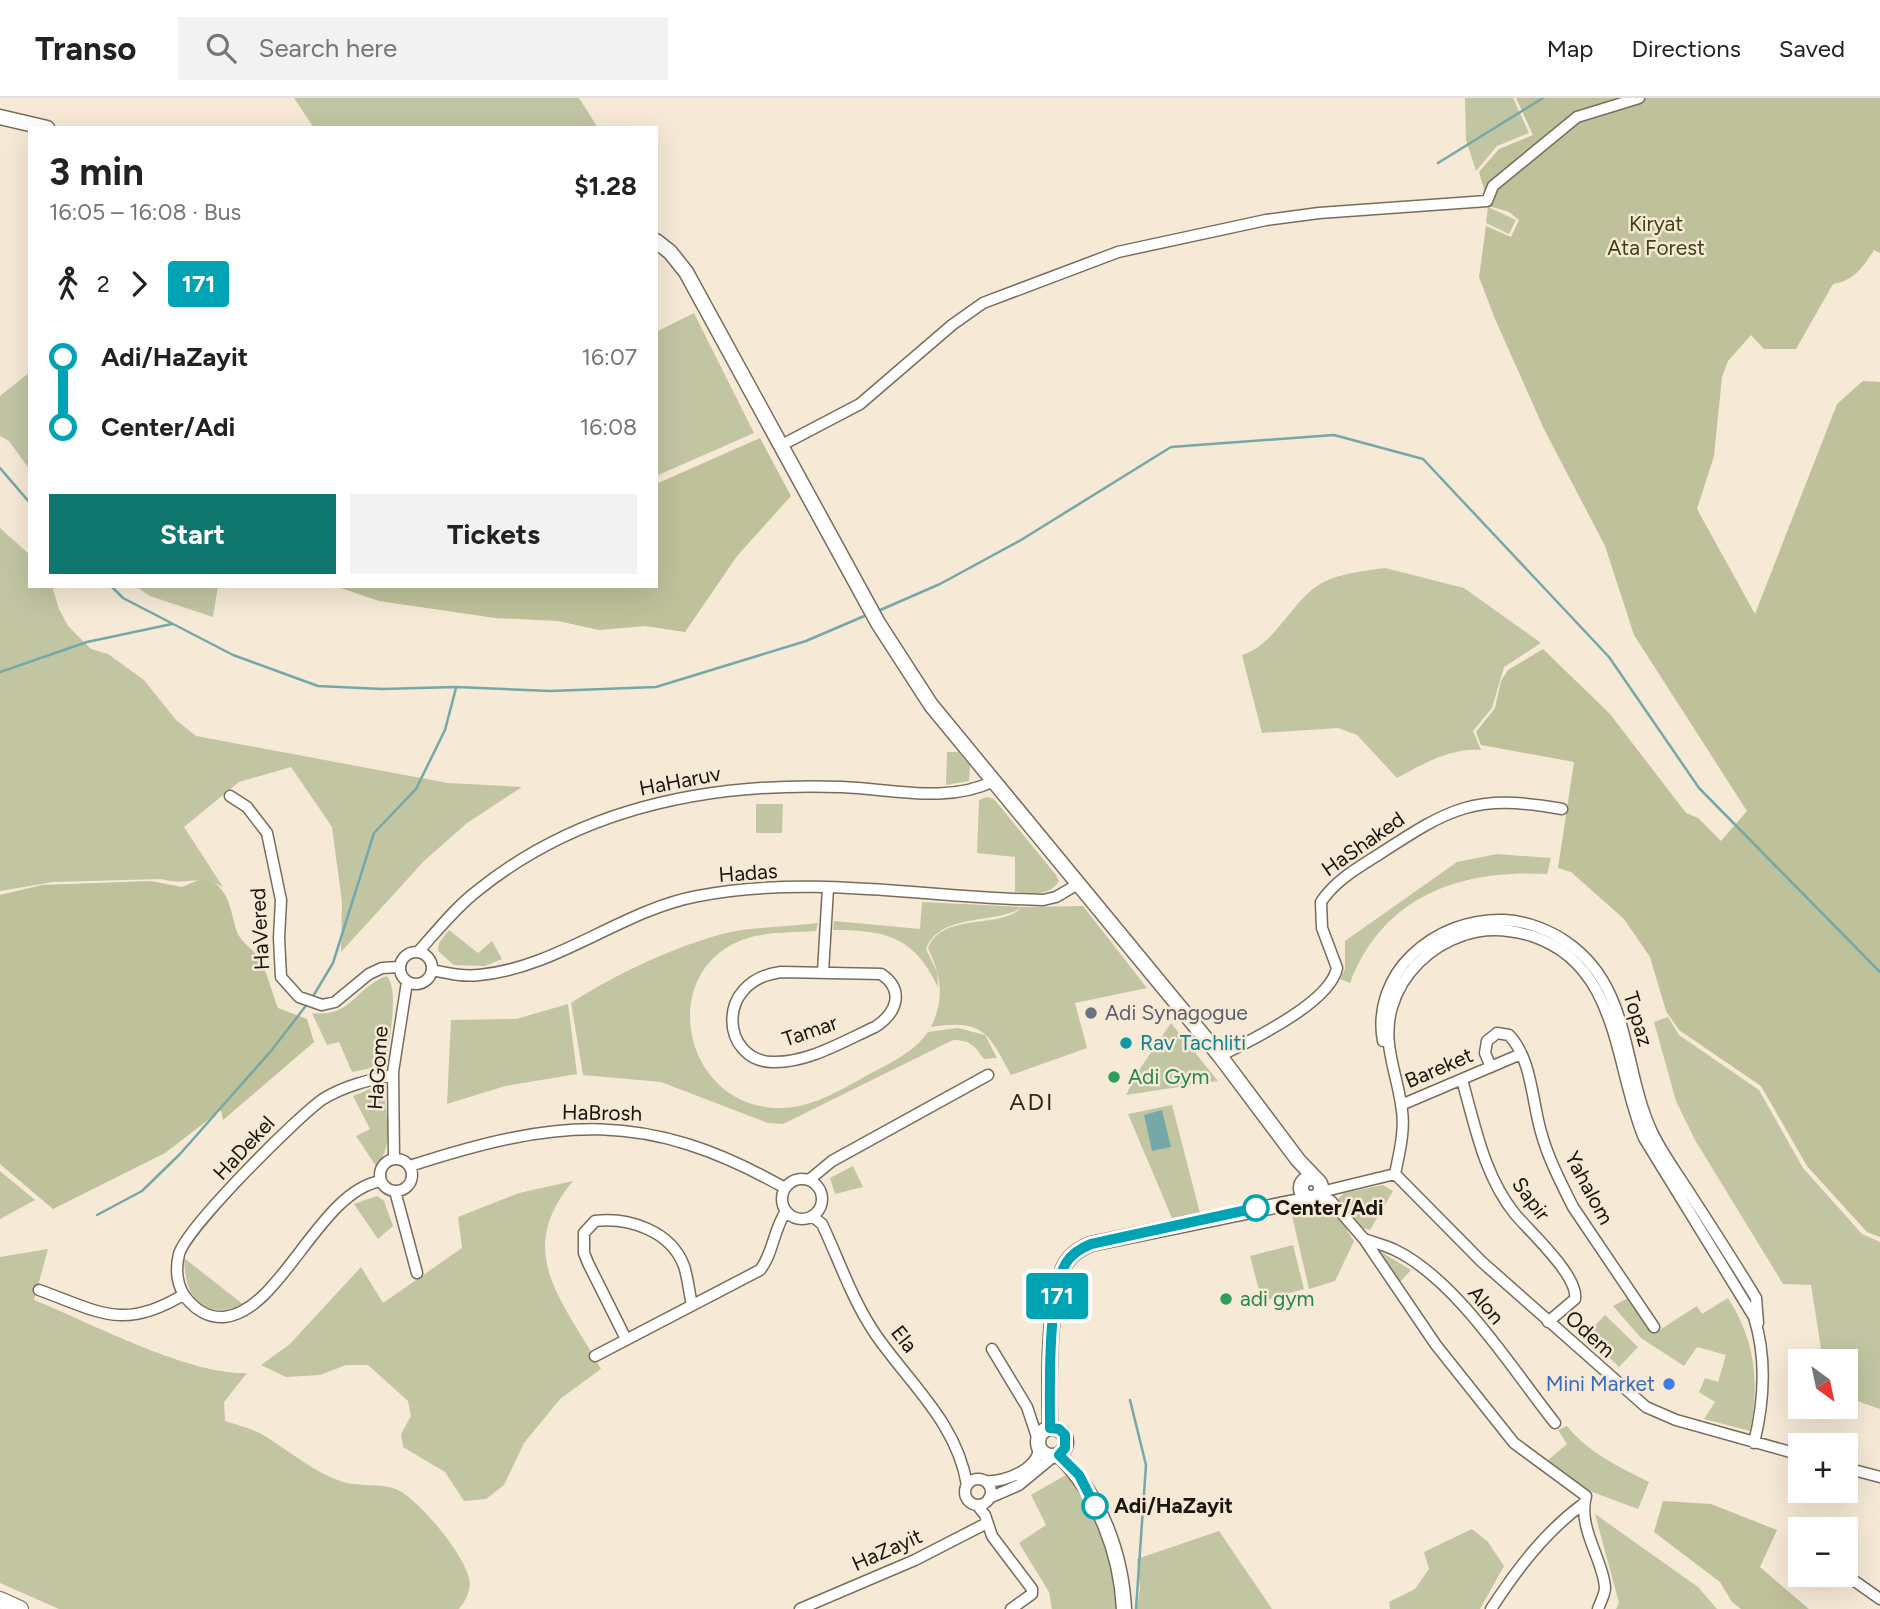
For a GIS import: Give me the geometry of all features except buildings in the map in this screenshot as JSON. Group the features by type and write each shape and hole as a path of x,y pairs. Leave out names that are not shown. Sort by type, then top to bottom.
{"main road":[{"path":"0,1600 20,1609"}],"street":[{"path":"780,446 860,404 952,325 984,303 1053,274 1131,248 1266,220 1319,213 1487,201 1493,186 1577,117 1639,98"},
{"path":"0,117 38,126"},
{"path":"658,243 670,252 686,272 878,623 931,705 1220,1056 1298,1160 1313,1188 1331,1201 1364,1239 1384,1273 1475,1397 1514,1443 1586,1496 1584,1504 1590,1540 1605,1588 1598,1609"},
{"name":"HaHaruv","path":"418,952 456,910 503,870 553,840 620,813 721,791 842,787 954,794 994,782"},
{"name":"HaVered","path":"230,796 247,807 267,834 281,900 281,978 299,997 322,1005 335,1003 369,974 382,968 400,967"},
{"name":"HaShaked","path":"1220,1056 1289,1017 1329,985 1337,968 1322,928 1321,902 1340,880 1434,818 1458,808 1511,803 1562,809"},
{"name":"Hadas","path":"432,970 458,975 498,972 558,951 638,913 698,896 828,888 1043,900 1056,897 1078,884"},
{"path":"823,972 828,888"},
{"name":"Topaz","path":"1395,1174 1401,1105 1389,1060 1388,1026 1395,997 1419,962 1443,944 1481,930 1510,930 1542,939 1566,953 1587,973 1604,999 1644,1138 1747,1303 1758,1332 1762,1403 1754,1443"},
{"path":"418,952 430,960 432,970 422,983 407,982 400,967 408,954 418,952"},
{"name":"Tamar","path":"823,972 881,974 889,980 897,996 892,1013 875,1027 800,1059 772,1062 751,1057 735,1037 732,1021 738,996 745,986 766,974 823,972"},
{"name":"HaGome","path":"394,1158 393,1075 407,982"},
{"path":"1497,1033 1509,1035 1521,1054 1491,1067 1485,1046 1497,1033"},
{"name":"Yahalom","path":"1521,1054 1541,1134 1563,1186 1586,1227 1654,1327"},
{"name":"Bareket","path":"1401,1105 1491,1067"},
{"name":"HaDekel","path":"183,1295 177,1280 178,1266 187,1238 252,1166 291,1126 322,1100 358,1083 393,1075"},
{"path":"809,1180 822,1195 818,1212 799,1219 786,1211 782,1198 785,1188 796,1180 809,1180 832,1161 988,1075"},
{"name":"Sapir","path":"1462,1080 1496,1186 1515,1214 1563,1269 1576,1291 1575,1299 1548,1321"},
{"name":"HaBrosh","path":"410,1166 475,1146 545,1132 630,1130 687,1142 744,1164 785,1188"},
{"path":"394,1158 403,1160 410,1166 412,1176 409,1185 396,1191 387,1188 381,1181 382,1167 394,1158"},
{"path":"1050,1428 1049,1380 1058,1285 1073,1254 1091,1244 1286,1201 1313,1188 1395,1174"},
{"name":"Odem","path":"1395,1174 1455,1237 1646,1407 1676,1420 1788,1452"},
{"path":"39,1290 120,1316 140,1316 157,1311 183,1295 201,1311 213,1316 237,1314 262,1296 342,1202 369,1183 381,1181"},
{"path":"396,1191 417,1273"},
{"path":"595,1356 760,1270 770,1255 775,1228 786,1211"},
{"name":"Ela","path":"812,1216 822,1224 853,1298 876,1335 936,1410 964,1469 967,1485"},
{"path":"626,1339 584,1253 584,1233 595,1221 630,1224 664,1238 678,1254 684,1267 692,1305"},
{"name":"Alon","path":"1364,1239 1407,1256 1441,1284 1460,1303 1555,1423"},
{"path":"992,1349 1027,1407 1038,1443 1045,1455 1057,1456 1079,1475 1104,1523 1114,1550 1124,1609"},
{"path":"977,1505 1019,1485 1057,1456 1065,1448 1067,1439 1059,1429 1050,1428 1042,1432 1033,1461 1013,1476 997,1482 978,1479 967,1485 966,1498 977,1505 992,1536 1032,1589 1031,1594 1011,1609"},
{"path":"1858,1471 1880,1477"},
{"path":"986,1481 991,1491 989,1498"},
{"path":"1491,1609 1513,1576 1555,1525 1584,1504"},
{"name":"HaZayit","path":"800,1609 915,1560 987,1522"},
{"path":"1858,1584 1880,1600"}],"green space":[{"path":"294,98 579,98 597,126 313,126"},
{"path":"1465,98 1513,98 1529,133 1497,146 1476,171 1466,140"},
{"name":"Kiryat Ata Forest","path":"1516,98 1880,98 1880,253 1874,250 1852,276 1833,284 1796,349 1764,349 1751,335 1728,361 1722,377 1714,456 1697,509 1755,614 1837,404 1863,381 1880,382 1880,1237 1867,1232 1807,1166 1761,1086 1679,1030 1666,1011 1650,957 1624,919 1571,872 1558,868 1574,762 1481,745 1476,732 1495,708 1501,681 1508,670 1543,649 1610,714 1686,813 1698,818 1721,841 1747,811 1634,635 1605,546 1544,429 1479,277 1486,226 1511,237 1519,220 1509,212 1489,206 1479,172 1499,149 1533,135"},
{"path":"1488,207 1516,220 1509,234 1486,223"},
{"path":"694,313 754,433 658,475 658,331"},
{"path":"28,374 28,467 9,441 0,436 0,396"},
{"path":"760,438 791,496 737,556 685,632 645,626 599,630 558,621 495,618 379,601 341,588 658,588 658,483"},
{"path":"0,528 28,553 28,588 53,588 68,626 91,649 108,654 144,680 176,720 196,736 448,783 522,787 467,823 424,861 341,952 342,902 332,827 291,767 239,782 184,827 223,887 206,881 161,879 53,882 0,891"},
{"path":"1385,568 1464,588 1541,643 1504,667 1492,708 1473,731 1481,750 1448,754 1397,778 1357,735 1338,728 1262,733 1242,655 1265,642 1302,599 1322,583 1361,571"},
{"path":"138,588 218,588 213,617 150,596"},
{"path":"947,752 958,752 970,766 969,781 946,785"},
{"path":"987,797 994,799 1056,875 1059,881 1050,890 1039,893 1015,892 1015,857 977,853 979,800"},
{"path":"756,804 783,804 782,833 756,833"},
{"path":"1497,854 1551,858 1547,874 1484,877 1455,883 1428,894 1404,909 1382,929 1364,953 1350,983 1340,979 1345,969 1345,941 1457,862"},
{"path":"199,880 209,881 222,890 239,936 261,961 278,1008 307,1019 314,1042 223,1120 221,1110 165,1153 53,1209 0,1164 0,895 42,885 151,881 182,887"},
{"path":"922,902 1023,907 1083,906 1147,988 1075,1003 1087,1048 1011,1075 996,1048 982,1032 962,1025 931,1027 940,997 937,972 938,987 929,970 908,947 884,935 833,930 834,921 920,929","holes":["1021,908 1000,918 958,925 935,937 928,948 937,972 926,949 933,938 943,930 955,924 1010,913"]},
{"path":"818,923 816,931 765,934 737,942 712,960 696,984 690,1011 693,1039 703,1065 722,1087 747,1102 779,1108 800,1106 831,1095 897,1059 914,1047 928,1032 958,1028 985,1035 997,1058 984,1059 972,1045 953,1040 783,1124 768,1123 661,1082 583,1075 571,1003 630,970 699,941 741,930"},
{"path":"449,930 478,953 492,941 502,959 485,966 454,965 438,951 439,943"},
{"path":"387,976 391,983 393,1005 386,1065 352,1072 339,1042 327,1045 312,1013 336,1011 367,987"},
{"path":"568,1004 577,1074 505,1086 447,1104 451,1020 516,1019"},
{"path":"1668,1017 1679,1035 1759,1090 1803,1168 1862,1234 1880,1242 1880,1409 1858,1401 1858,1349 1821,1349 1811,1285 1783,1284 1695,1140 1676,1101 1654,1022"},
{"path":"1171,1023 1218,1081 1126,1095 1137,1073"},
{"path":"375,1087 384,1092 388,1131 386,1149 376,1166 356,1136 370,1129 353,1096"},
{"path":"1172,1105 1200,1213 1172,1218 1128,1114"},
{"path":"853,1166 863,1187 835,1194 830,1178"},
{"path":"0,1171 35,1200 0,1219"},
{"path":"573,1181 555,1207 547,1231 545,1254 550,1276 560,1298 601,1369 560,1399 524,1443 504,1485 486,1499 464,1501 445,1472 403,1447 401,1434 411,1416 408,1401 368,1365 346,1365 320,1375 286,1377 261,1365 290,1344 361,1267 383,1303 462,1248 458,1217 519,1193"},
{"path":"1383,1185 1393,1191 1370,1230 1363,1228 1338,1199 1344,1193"},
{"path":"377,1196 384,1201 393,1226 378,1239 354,1204"},
{"path":"1316,1205 1334,1213 1354,1241 1335,1281 1309,1289 1290,1207"},
{"path":"1293,1245 1304,1289 1262,1301 1250,1256"},
{"path":"48,1249 34,1300 169,1357 197,1366 247,1373 224,1402 225,1421 261,1434 333,1478 343,1482 396,1489 417,1504 453,1546 468,1574 470,1585 459,1609 59,1609 0,1583 0,1257"},
{"path":"1381,1252 1411,1270 1400,1282"},
{"path":"184,1258 244,1305 217,1310 199,1303 188,1285"},
{"path":"1628,1298 1655,1333 1697,1306 1702,1314 1728,1298 1744,1330 1753,1362 1755,1395 1750,1431 1704,1419 1715,1402 1699,1392 1705,1378 1718,1382 1726,1355 1697,1347 1684,1366 1641,1338 1613,1306"},
{"path":"1605,1315 1638,1347 1619,1367 1586,1335"},
{"path":"1567,1426 1594,1451 1649,1482 1638,1509 1587,1490 1547,1461 1567,1444 1558,1430"},
{"path":"1071,1472 1105,1534 1114,1568 1119,1609 1052,1609 1049,1592 1019,1543 1046,1525 1031,1495"},
{"path":"1663,1501 1711,1504 1777,1530 1760,1567 1809,1609 1741,1609 1732,1602 1720,1582 1654,1532"},
{"path":"1595,1514 1698,1587 1717,1609 1616,1609 1619,1603"},
{"path":"1472,1529 1488,1542 1504,1566 1480,1609 1390,1609 1389,1602 1415,1589 1429,1569 1424,1552"},
{"path":"1219,1531 1272,1609 1137,1609 1140,1588 1137,1559"}],"water":[{"path":"1162,1110 1171,1147 1152,1151 1144,1115"}],"waterway":[{"path":"1438,163 1543,98"},
{"path":"878,611 940,584 1021,540 1171,447 1334,435 1423,459 1609,657 1699,788 1880,972"},
{"path":"0,468 28,501"},
{"path":"113,588 123,598 233,655 318,686 382,689 456,687 550,691 656,687 806,641 869,614"},
{"path":"0,672 87,642 172,624"},
{"path":"312,998 333,963 374,833 416,789 445,730 456,688"},
{"path":"97,1215 142,1191 180,1154 271,1051 308,1003"},
{"path":"1130,1400 1146,1465 1136,1609"}],"bus line":[{"name":"171","path":"1095,1506 1079,1475 1059,1455 1067,1444 1065,1435 1059,1429 1050,1428 1049,1380 1058,1285 1067,1261 1073,1254 1091,1244 1256,1208"}],"place":[{"name":"Adi Synagogue","path":"1091,1013"},
{"name":"Rav Tachliti","path":"1126,1043"},
{"name":"Adi Gym","path":"1114,1077"},
{"name":"Center/Adi","path":"1256,1208"},
{"name":"adi gym","path":"1226,1299"},
{"name":"Mini Market","path":"1669,1384"},
{"name":"Adi/HaZayit","path":"1095,1506"}],"district":[{"name":"ADI","path":"1032,1102"}]}
